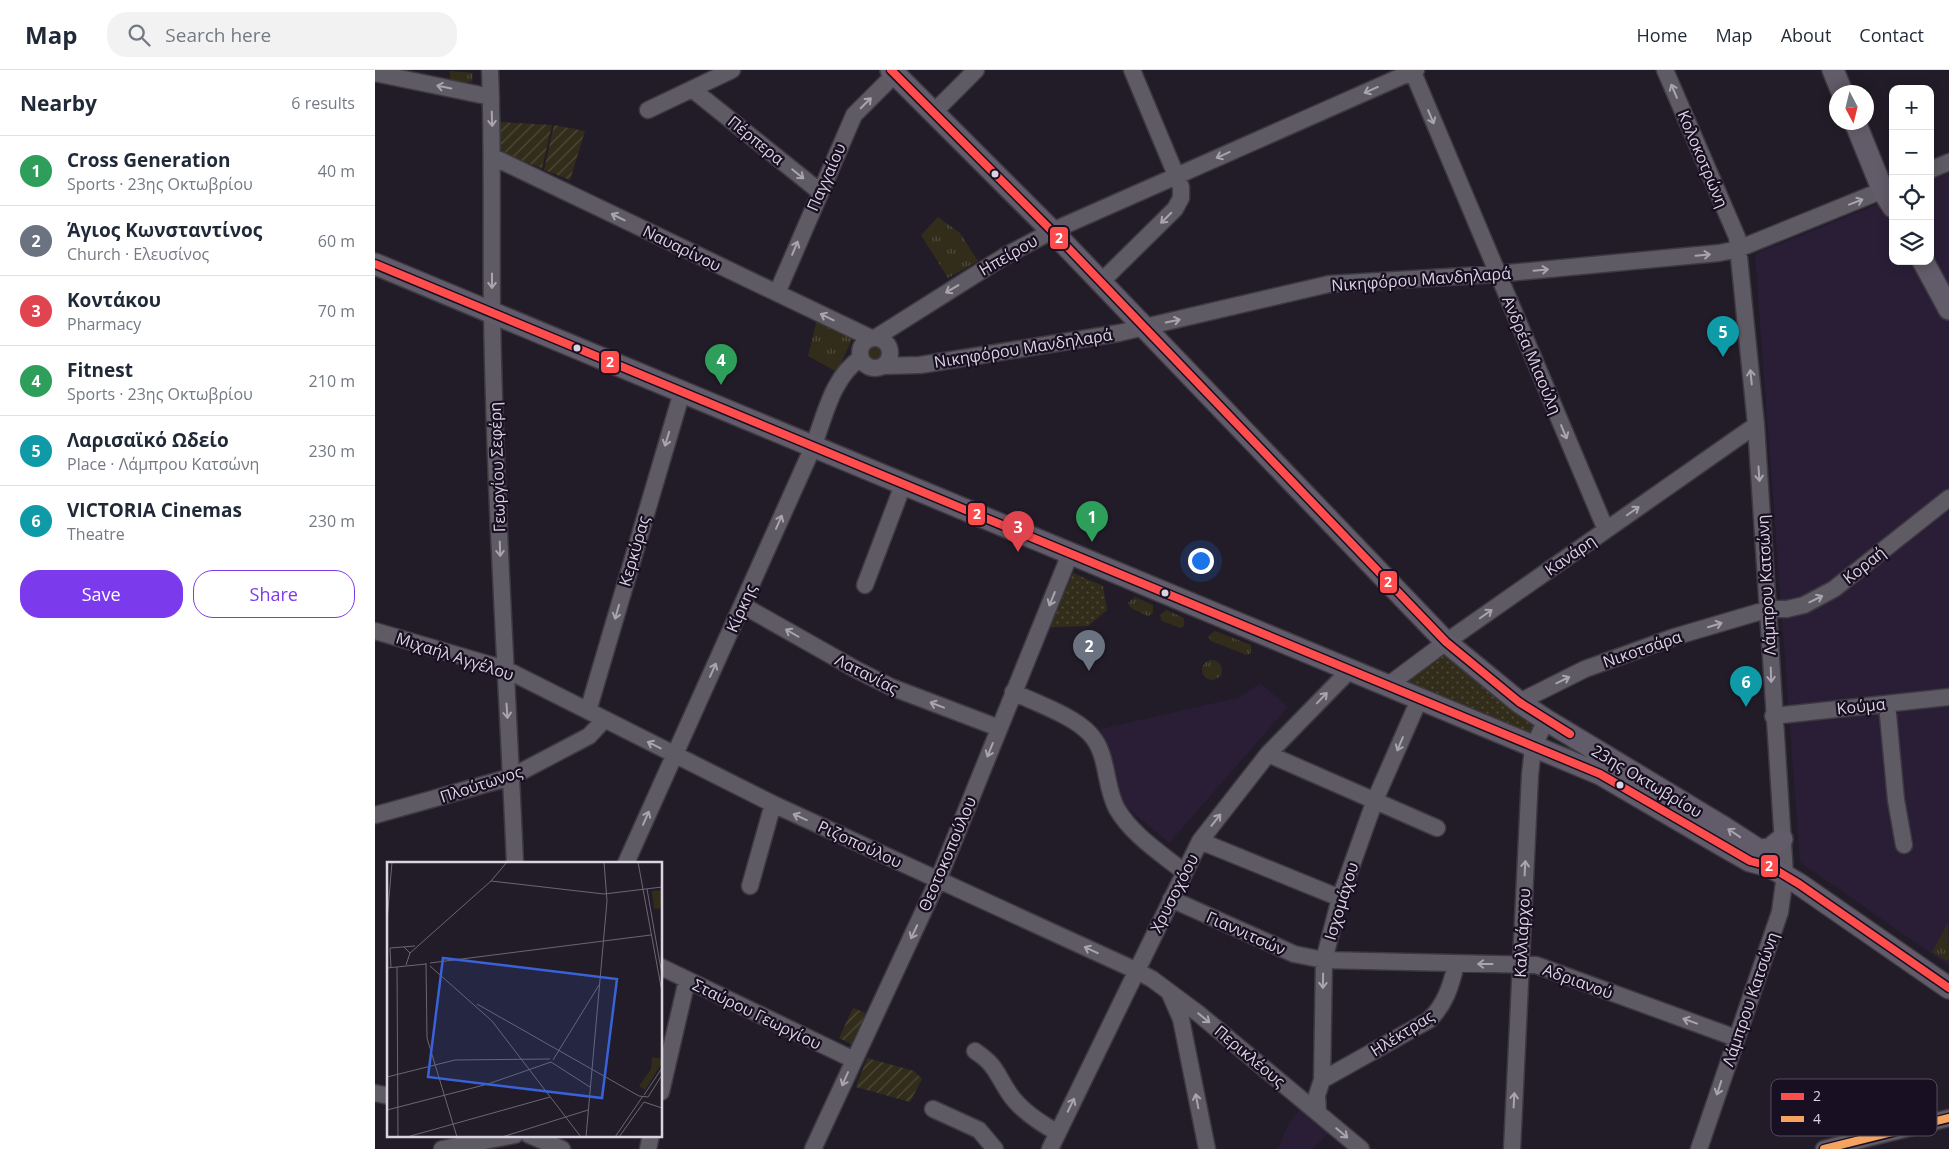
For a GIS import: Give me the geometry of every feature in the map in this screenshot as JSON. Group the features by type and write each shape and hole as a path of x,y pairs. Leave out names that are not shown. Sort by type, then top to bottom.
{"main road":[{"path":"1833,70 1839,85"},
{"name":"23ης Οκτωβρίου","path":"893,72 1052,231 1446,642 1519,702 1725,828 1771,864 1949,988"},
{"path":"1859,130 1889,193"},
{"name":"23ης Οκτωβρίου","path":"375,264 1533,748 1600,774 1750,860 1771,864"},
{"path":"1925,265 1949,309"},
{"path":"1771,864 1770,849 1782,839"}],"street":[{"name":"Γεωργίου Σεφέρη","path":"490,70 493,157 492,313 505,669 515,862"},
{"path":"648,110 732,70"},
{"path":"933,112 976,70"},
{"path":"1101,282 1175,209 1181,198 1181,186 1132,70"},
{"name":"Κολοκοτρώνη","path":"1665,70 1737,238 1738,249"},
{"name":"Ηπείρου","path":"873,338 998,261 1052,231 1413,71"},
{"name":"Ανδρέα Μιαούλη","path":"1413,71 1606,530"},
{"name":"Παγγαίου","path":"777,293 819,191 854,115 893,72"},
{"path":"375,73 491,97"},
{"name":"Πέρπερα","path":"692,89 819,191"},
{"name":"Ναυαρίνου","path":"493,157 873,338"},
{"path":"1934,168 1949,162"},
{"name":"Νικηφόρου Μανδηλαρά","path":"883,366 920,365 1144,327 1329,284 1497,274 1719,254 1889,195"},
{"name":"Λάμπρου Κατσώνη","path":"1699,1149 1780,912 1771,864 1782,839 1773,716 1769,609 1756,425 1738,249"},
{"path":"873,338 884,340 890,348 890,358 883,366 869,367 861,358 862,346 873,338"},
{"name":"Κίρκης","path":"626,862 813,447 839,379 847,368 861,358"},
{"name":"Κερκύρας","path":"588,711 639,532 682,392"},
{"name":"Κανάρη","path":"1387,686 1446,642 1756,425"},
{"path":"865,584 903,485"},
{"name":"Κοραή","path":"1769,609 1787,609 1804,605 1827,594 1949,498"},
{"name":"Θεοτοκοπούλου","path":"813,1149 938,880 1070,554"},
{"name":"Λατανίας","path":"742,605 891,687 999,728"},
{"name":"Νικοτσάρα","path":"1519,702 1585,669 1675,637 1769,609"},
{"name":"Μιχαήλ Αγγέλου","path":"375,631 505,669 588,711"},
{"name":"Χρυσοχόου","path":"1050,1149 1135,970 1201,841 1268,754 1349,671"},
{"path":"1013,692 1079,725 1091,735 1103,760 1111,795 1117,810 1140,835 1184,872"},
{"name":"Κούμα","path":"1773,716 1949,697"},
{"name":"Ισχομάχου","path":"1318,1113 1317,1094 1321,1080 1324,960 1340,898 1375,800 1419,700"},
{"path":"1887,704 1896,800 1903,845"},
{"name":"Ριζοπούλου","path":"588,711 674,756 773,804 1135,970"},
{"name":"Πλούτωνος","path":"375,815 511,777 589,736 604,720"},
{"name":"Καλλιάρχου","path":"1512,1149 1533,748 1546,720"},
{"path":"1268,754 1437,828"},
{"path":"750,886 773,804"},
{"path":"1201,841 1340,898"},
{"name":"Γιαννιτσών","path":"1171,899 1294,954 1324,960"},
{"name":"Αδριανού","path":"1324,960 1536,965 1736,1038"},
{"name":"Ηλέκτρας","path":"1321,1080 1429,1020 1439,1011 1446,997 1456,964"},
{"name":"Σταύρου Γεωργίου","path":"663,968 854,1060"},
{"name":"Περικλέους","path":"1135,970 1167,990 1361,1149"},
{"path":"663,1083 687,980"},
{"path":"1167,990 1177,1006 1181,1019 1207,1149"},
{"path":"975,1050 991,1061 1016,1101 1042,1124 1058,1133"},
{"path":"933,1109 979,1130 995,1149"},
{"path":"1937,1122 1949,1118"},
{"path":"441,1149 510,1136"},
{"path":"525,1136 525,1149"},
{"path":"531,1136 562,1149"},
{"path":"648,1149 651,1136"},
{"path":"1825,1149 1871,1143 1893,1136"}],"shaded area":[{"path":"1949,172 1949,966 1800,862 1755,254 1889,200 1889,265 1934,265 1934,179"},
{"path":"1260,683 1288,707 1169,843 1120,801 1101,729 1241,697"},
{"path":"1301,1108 1330,1132 1312,1149 1278,1149 1288,1125"}],"green space":[{"path":"450,71 473,73 472,82 450,82"},
{"path":"499,122 552,125 542,168 500,154"},
{"path":"554,125 585,131 570,180 544,170"},
{"path":"938,217 960,233 978,261 948,278 921,235"},
{"path":"817,319 853,337 837,372 808,356"},
{"path":"872,344 880,344 885,349 883,360 872,362 867,357 867,349"},
{"path":"1073,573 1103,586 1107,610 1088,626 1050,627"},
{"path":"1135,597 1153,605 1153,613 1148,616 1131,608 1128,603"},
{"path":"1166,610 1184,618 1184,626 1180,628 1162,621 1160,615"},
{"path":"1215,631 1251,645 1251,653 1247,655 1211,641 1208,636"},
{"path":"1444,649 1537,720 1525,740 1402,681"},
{"path":"1212,660 1219,663 1222,670 1219,677 1212,680 1205,677 1202,670 1205,663"},
{"path":"1948,923 1949,959 1947,961 1932,952"},
{"path":"853,1008 866,1013 851,1044 839,1038"},
{"path":"867,1058 914,1071 922,1079 910,1102 856,1087"}],"transit line":[{"name":"2","path":"891,70 1052,231 1446,642 1519,702 1570,734"},
{"name":"2","path":"375,264 1600,774 1750,861 1769,866 1799,884 1949,988"},
{"name":"4","path":"1937,1121 1949,1118"},
{"name":"4","path":"1824,1149 1876,1136"}],"place":[{"name":"Λαρισαϊκό Ωδείο","path":"1723,357"},
{"name":"Fitnest","path":"721,385"},
{"name":"Cross Generation","path":"1092,542"},
{"name":"Κοντάκου","path":"1018,552"},
{"name":"Άγιος Κωνσταντίνος","path":"1089,671"},
{"name":"VICTORIA Cinemas","path":"1746,707"}]}
